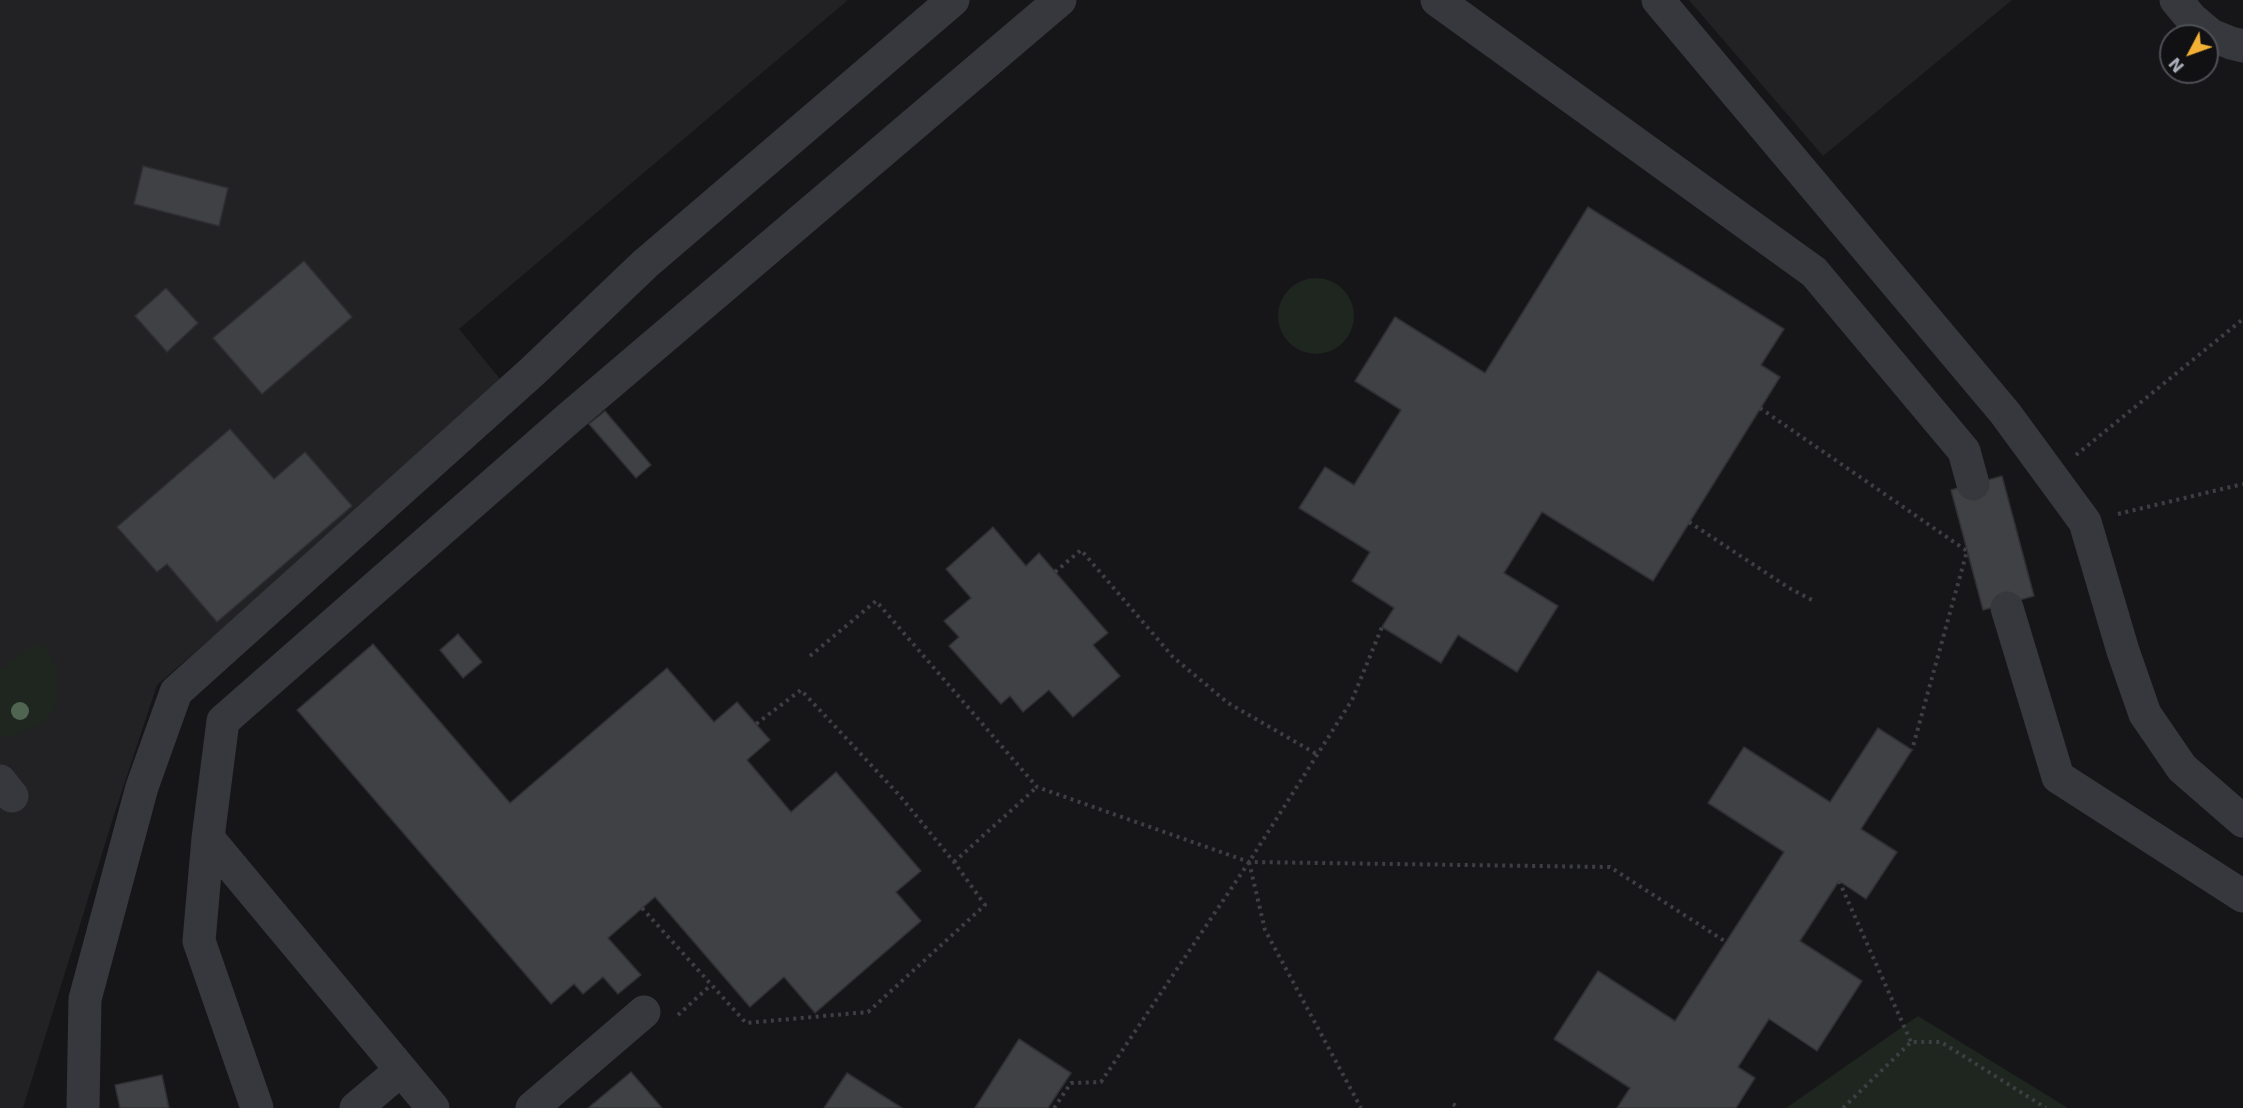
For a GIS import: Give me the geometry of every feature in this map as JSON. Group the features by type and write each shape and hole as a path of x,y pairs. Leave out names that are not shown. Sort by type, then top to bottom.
{"street":[{"path":"83,1108 85,999 142,787 176,692 524,379 645,264 953,0"},
{"path":"257,1108 199,941 208,838 224,721 578,411 1060,0"},
{"path":"1437,0 1814,272 1964,451 1973,484"},
{"path":"1658,0 2005,413 2085,522 2123,651 2145,714 2182,768 2243,821"},
{"path":"2176,0 2191,18 2211,35 2243,46"},
{"path":"2007,608 2058,777 2243,896"},
{"path":"208,838 433,1108"},
{"path":"532,1108 657,1017"},
{"path":"356,1108 401,1070"}],"path":[{"path":"2051,476 2243,319"},
{"path":"1760,408 1967,550 1912,750"},
{"path":"2085,522 2243,484"},
{"path":"1689,522 1788,588 1812,600"},
{"path":"1055,572 1081,550 1173,657 1228,703 1318,754"},
{"path":"810,656 876,601 1037,787 1249,862 1610,867 1726,942"},
{"path":"1054,1108 1071,1083 1101,1082 1249,862 1352,700 1382,627"},
{"path":"642,908 746,1023 868,1012 985,905 954,862 900,796 801,690 756,724"},
{"path":"954,862 1037,787"},
{"path":"1249,862 1265,930 1361,1108"},
{"path":"1839,881 1911,1042"},
{"path":"657,1017 711,985"},
{"path":"1843,1108 1911,1042 1941,1042 2046,1108"},
{"path":"1453,1104 1459,1108"}],"shaded area":[{"path":"0,0 848,0 459,329 505,385 157,685 23,1108 0,1108"},
{"path":"1689,0 2012,0 1823,156"},
{"path":"1316,278 1330,281 1343,289 1351,302 1354,316 1351,330 1343,343 1330,351 1316,354 1302,351 1289,343 1281,330 1278,316 1281,302 1289,289 1302,281"},
{"path":"31,645 44,645 57,666 57,705 43,724 11,737 0,735 0,670"},
{"path":"1918,1016 2068,1108 1786,1108"}],"building":[{"path":"143,166 228,188 219,226 134,204"},
{"path":"1588,207 1784,329 1761,365 1780,377 1653,581 1542,512 1504,573 1558,606 1517,672 1458,635 1441,663 1382,627 1394,608 1352,581 1370,552 1299,508 1325,467 1354,485 1401,410 1355,381 1395,317 1485,373"},
{"path":"304,261 352,317 262,394 213,338"},
{"path":"166,288 198,323 167,352 135,316"},
{"path":"605,411 651,465 636,478 589,424"},
{"path":"230,429 274,479 305,452 352,506 217,622 167,564 157,572 117,527"},
{"path":"2002,476 2034,596 1983,610 1951,490"},
{"path":"993,527 1026,566 1039,553 1108,633 1093,645 1120,676 1073,717 1049,690 1023,712 1010,696 1001,704 949,646 959,637 944,621 971,598 946,569"},
{"path":"458,634 482,662 463,678 440,650"},
{"path":"373,644 510,803 667,668 714,722 737,702 770,740 747,760 791,812 836,772 921,871 896,892 921,921 815,1013 784,977 750,1007 655,897 608,938 641,975 618,994 603,977 583,994 574,984 551,1004 297,710"},
{"path":"1878,728 1912,750 1861,829 1897,852 1866,899 1839,881 1800,941 1862,981 1817,1051 1769,1019 1738,1067 1755,1078 1736,1108 1617,1108 1630,1088 1554,1039 1598,971 1675,1021 1784,852 1708,803 1744,747 1830,802"},
{"path":"1019,1039 1071,1073 1048,1108 975,1108"},
{"path":"631,1072 662,1108 588,1108"},
{"path":"847,1073 902,1108 824,1108"},
{"path":"162,1075 169,1108 120,1108 115,1085"}]}
